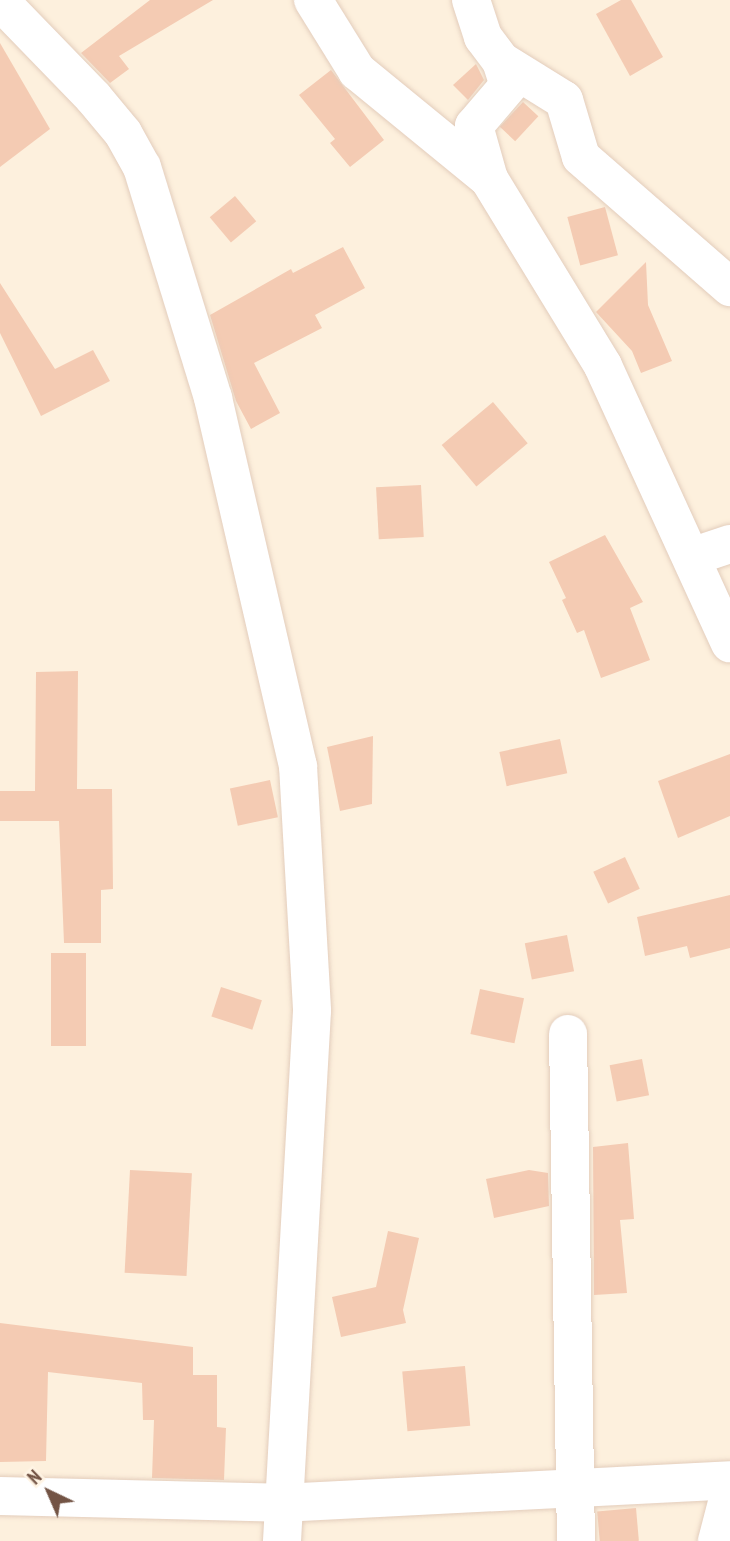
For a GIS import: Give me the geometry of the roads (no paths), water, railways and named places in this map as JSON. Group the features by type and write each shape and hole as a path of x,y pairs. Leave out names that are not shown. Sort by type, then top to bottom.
{"street":[{"path":"313,0 357,71 489,178"},
{"path":"471,0 483,37 500,61 509,85 474,126 489,178 603,366 730,643"},
{"path":"0,1 93,97 123,133 142,167 213,398 298,766 312,1011 281,1503 282,1541"},
{"path":"500,61 564,100 581,157 730,287"},
{"path":"691,556 730,544"},
{"path":"568,1034 576,1541"},
{"path":"0,1496 281,1503 730,1480"},
{"path":"717,1541 730,1491"}]}
